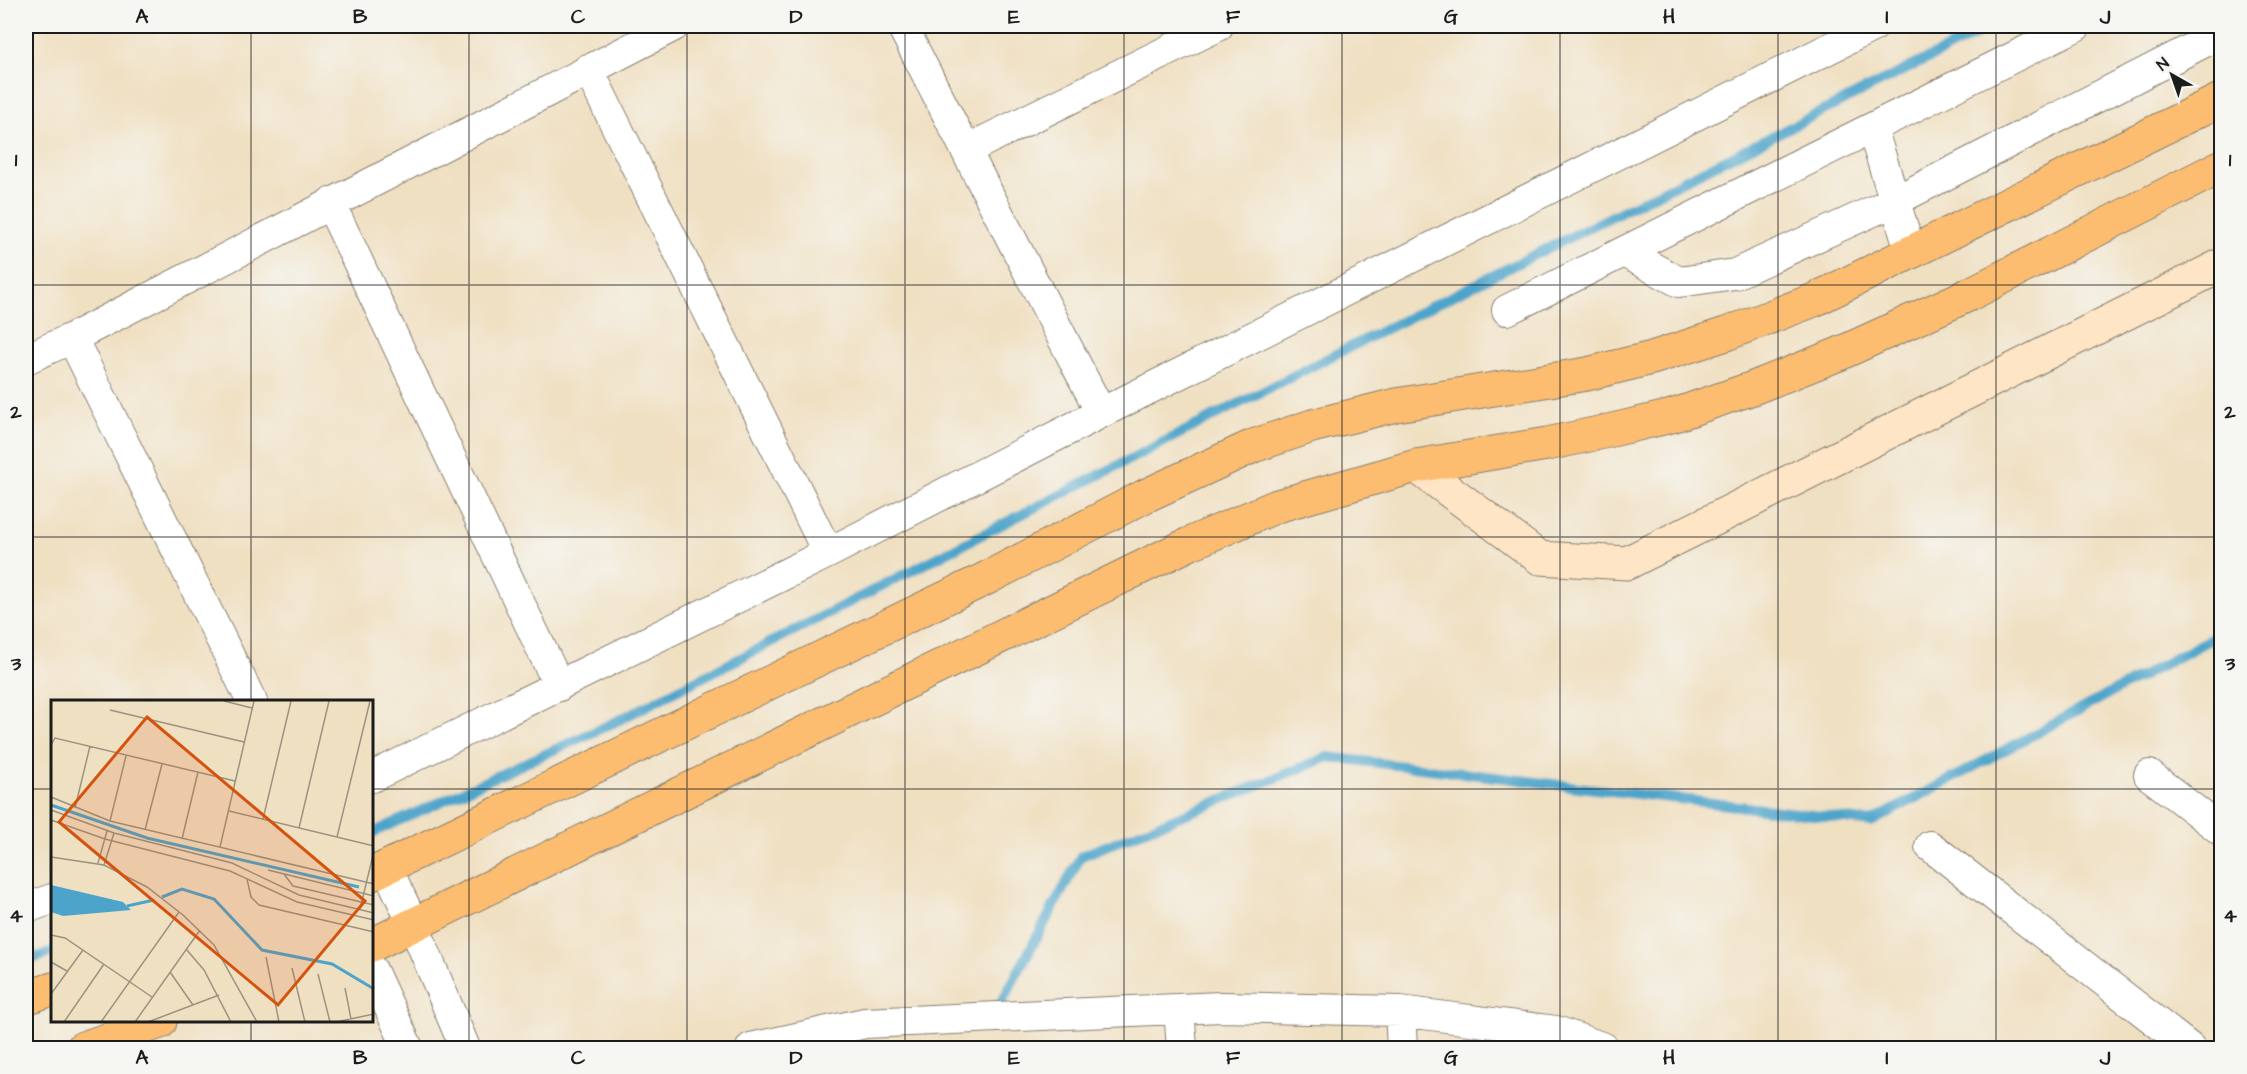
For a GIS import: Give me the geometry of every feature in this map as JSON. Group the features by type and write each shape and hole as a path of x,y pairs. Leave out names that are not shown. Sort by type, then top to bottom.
{"main road":[{"path":"379,871 989,577 1145,495 1253,446 1312,426 1396,405 1587,374 1652,358 1726,334 1814,300 2222,99"},
{"path":"374,944 1189,544 1276,506 1416,466 1608,432 1672,416 1753,388 1839,354 1968,295 2222,166"},
{"path":"26,998 51,989"},
{"path":"83,1048 157,1023"}],"street":[{"path":"26,360 674,26"},
{"path":"902,26 1101,413"},
{"path":"966,150 1218,26"},
{"path":"374,776 828,553 1101,413 1874,26"},
{"path":"1508,310 2076,26"},
{"path":"1624,252 1679,282 1735,274 1895,201 2222,33"},
{"path":"588,69 828,553"},
{"path":"1872,128 1911,253"},
{"path":"330,203 559,686"},
{"path":"1416,466 1540,558 1628,563 2222,265"},
{"path":"72,338 251,700"},
{"path":"2149,775 2222,831"},
{"path":"1930,846 2190,1048"},
{"path":"379,871 414,926 465,1048"},
{"path":"374,974 408,1048"},
{"path":"751,1048 865,1023 1221,1007 1400,1011 1556,1031 1604,1048"},
{"path":"1179,1009 1182,1048"},
{"path":"1400,1011 1402,1048"}],"waterway":[{"path":"374,832 613,723 1338,353 1993,26"},
{"path":"1000,1005 1081,856 1328,757 1871,822 2222,633"},
{"path":"26,961 51,952"}]}
